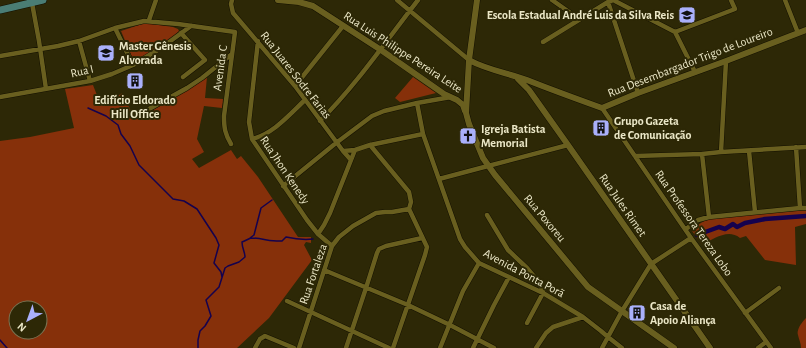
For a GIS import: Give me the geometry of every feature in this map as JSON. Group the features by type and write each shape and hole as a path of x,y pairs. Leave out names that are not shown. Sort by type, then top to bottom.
{"main road":[{"path":"0,10 31,1 43,0"}],"street":[{"path":"149,20 156,0"},
{"name":"Rua Juares Sodre Farias","path":"232,0 231,4 233,13 295,86 336,142 352,160"},
{"name":"Rua Luis Philippe Pereira Leite","path":"278,0 299,2 313,6 381,50 444,94 460,102 466,113"},
{"path":"397,0 469,60"},
{"path":"320,121 336,106 381,50 418,0"},
{"name":"Rua Poxoreu","path":"477,0 469,60 466,113 483,158 588,287 674,348"},
{"path":"552,0 579,19"},
{"path":"543,42 608,2 615,0 676,32 695,72"},
{"path":"676,32 735,9 731,0"},
{"path":"785,0 798,33"},
{"path":"31,1 46,89"},
{"path":"608,2 638,93"},
{"name":"Avenida C","path":"0,56 79,41 115,28 149,20 235,32 224,116 224,130 231,144"},
{"path":"178,24 181,32 205,60 184,77"},
{"name":"Rua I","path":"0,97 90,80 112,74 133,65 161,48 191,26"},
{"path":"235,32 244,26"},
{"path":"295,86 343,26"},
{"path":"115,28 133,65"},
{"name":"Rua Desembargador Trigo de Loureiro","path":"469,60 484,67 602,108 638,93 726,62 806,30"},
{"path":"79,41 90,80"},
{"name":"Rua Jhon Kenedy","path":"258,41 249,122 252,139 307,220 318,234 332,246"},
{"path":"149,109 187,88 232,54"},
{"path":"720,152 726,62"},
{"name":"Rua Jules Rimet","path":"516,77 529,90 710,348"},
{"path":"529,90 534,86 538,86"},
{"path":"283,186 336,142 372,116 384,111 417,102 451,97"},
{"path":"252,139 259,137 277,126 305,100"},
{"name":"Avenida Ponta Porã","path":"417,102 423,134 460,239 465,247 479,263 543,293 583,317 622,348"},
{"name":"Rua Professora Tereza Lobo","path":"602,108 691,238 771,348"},
{"path":"343,151 355,150 370,145 423,134"},
{"path":"370,145 409,192 411,202 409,209 427,247 393,348"},
{"path":"439,179 568,145"},
{"path":"796,147 800,208"},
{"path":"635,156 702,154 806,147"},
{"path":"318,234 328,219 355,150"},
{"path":"749,151 755,212"},
{"path":"702,154 708,217"},
{"path":"686,229 698,220 708,217 806,208"},
{"name":"Rua Fortaleza","path":"300,348 310,312 332,246 339,237 353,226 376,213 409,209"},
{"path":"487,215 508,250 527,268 543,290 543,293 527,323"},
{"path":"346,348 379,249 422,238"},
{"path":"602,348 622,311 651,264 691,238"},
{"path":"440,348 463,291 479,263"},
{"path":"324,270 450,325 494,348"},
{"path":"473,348 509,277"},
{"path":"745,313 779,288"},
{"path":"287,301 389,348"},
{"path":"536,348 546,333 553,327 583,317"},
{"path":"255,348 260,339 265,336 294,348"},
{"path":"758,348 766,342"}],"shaded area":[{"path":"145,23 173,27 179,31 171,39 134,62 121,31"},
{"path":"207,77 205,98 223,99 222,108 204,106 197,139 204,152 192,159 199,168 231,150 237,159 241,156 258,177 298,237 311,237 311,243 306,242 304,245 312,260 269,318 237,348 0,348 0,141 30,137 74,128 65,89 93,85 100,103 107,104 122,93 133,115 140,118"},
{"path":"413,77 436,93 400,102 395,98"},
{"path":"806,210 806,224 795,227 796,265 765,260 746,236 740,238 735,235 725,234 702,244 692,231 701,223 713,218"},
{"path":"806,318 806,348 801,348 798,331"}],"waterway":[{"path":"88,108 106,116 118,125 121,134 130,146 139,165 173,199 184,201 197,209 219,245 214,263 221,272 222,277"},
{"path":"250,238 254,235 261,208 272,200"},
{"path":"697,235 719,227 725,229 733,224 737,227 745,223 765,219 806,216"},
{"path":"198,348 200,331 211,316 206,300 219,287 225,268 239,262 245,257 242,242 251,238 278,241 282,241 286,237 313,239"},
{"path":"0,340 7,348"}],"place":[{"name":"Escola Estadual André Luis da Silva Reis","path":"687,15"},
{"name":"Master Gênesis Alvorada","path":"106,53"},
{"name":"Edifício Eldorado Hill Office","path":"135,81"},
{"name":"Grupo Gazeta de Comunicação","path":"601,128"},
{"name":"Igreja Batista Memorial","path":"468,136"},
{"name":"Casa de Apoio Aliança","path":"637,313"}]}
